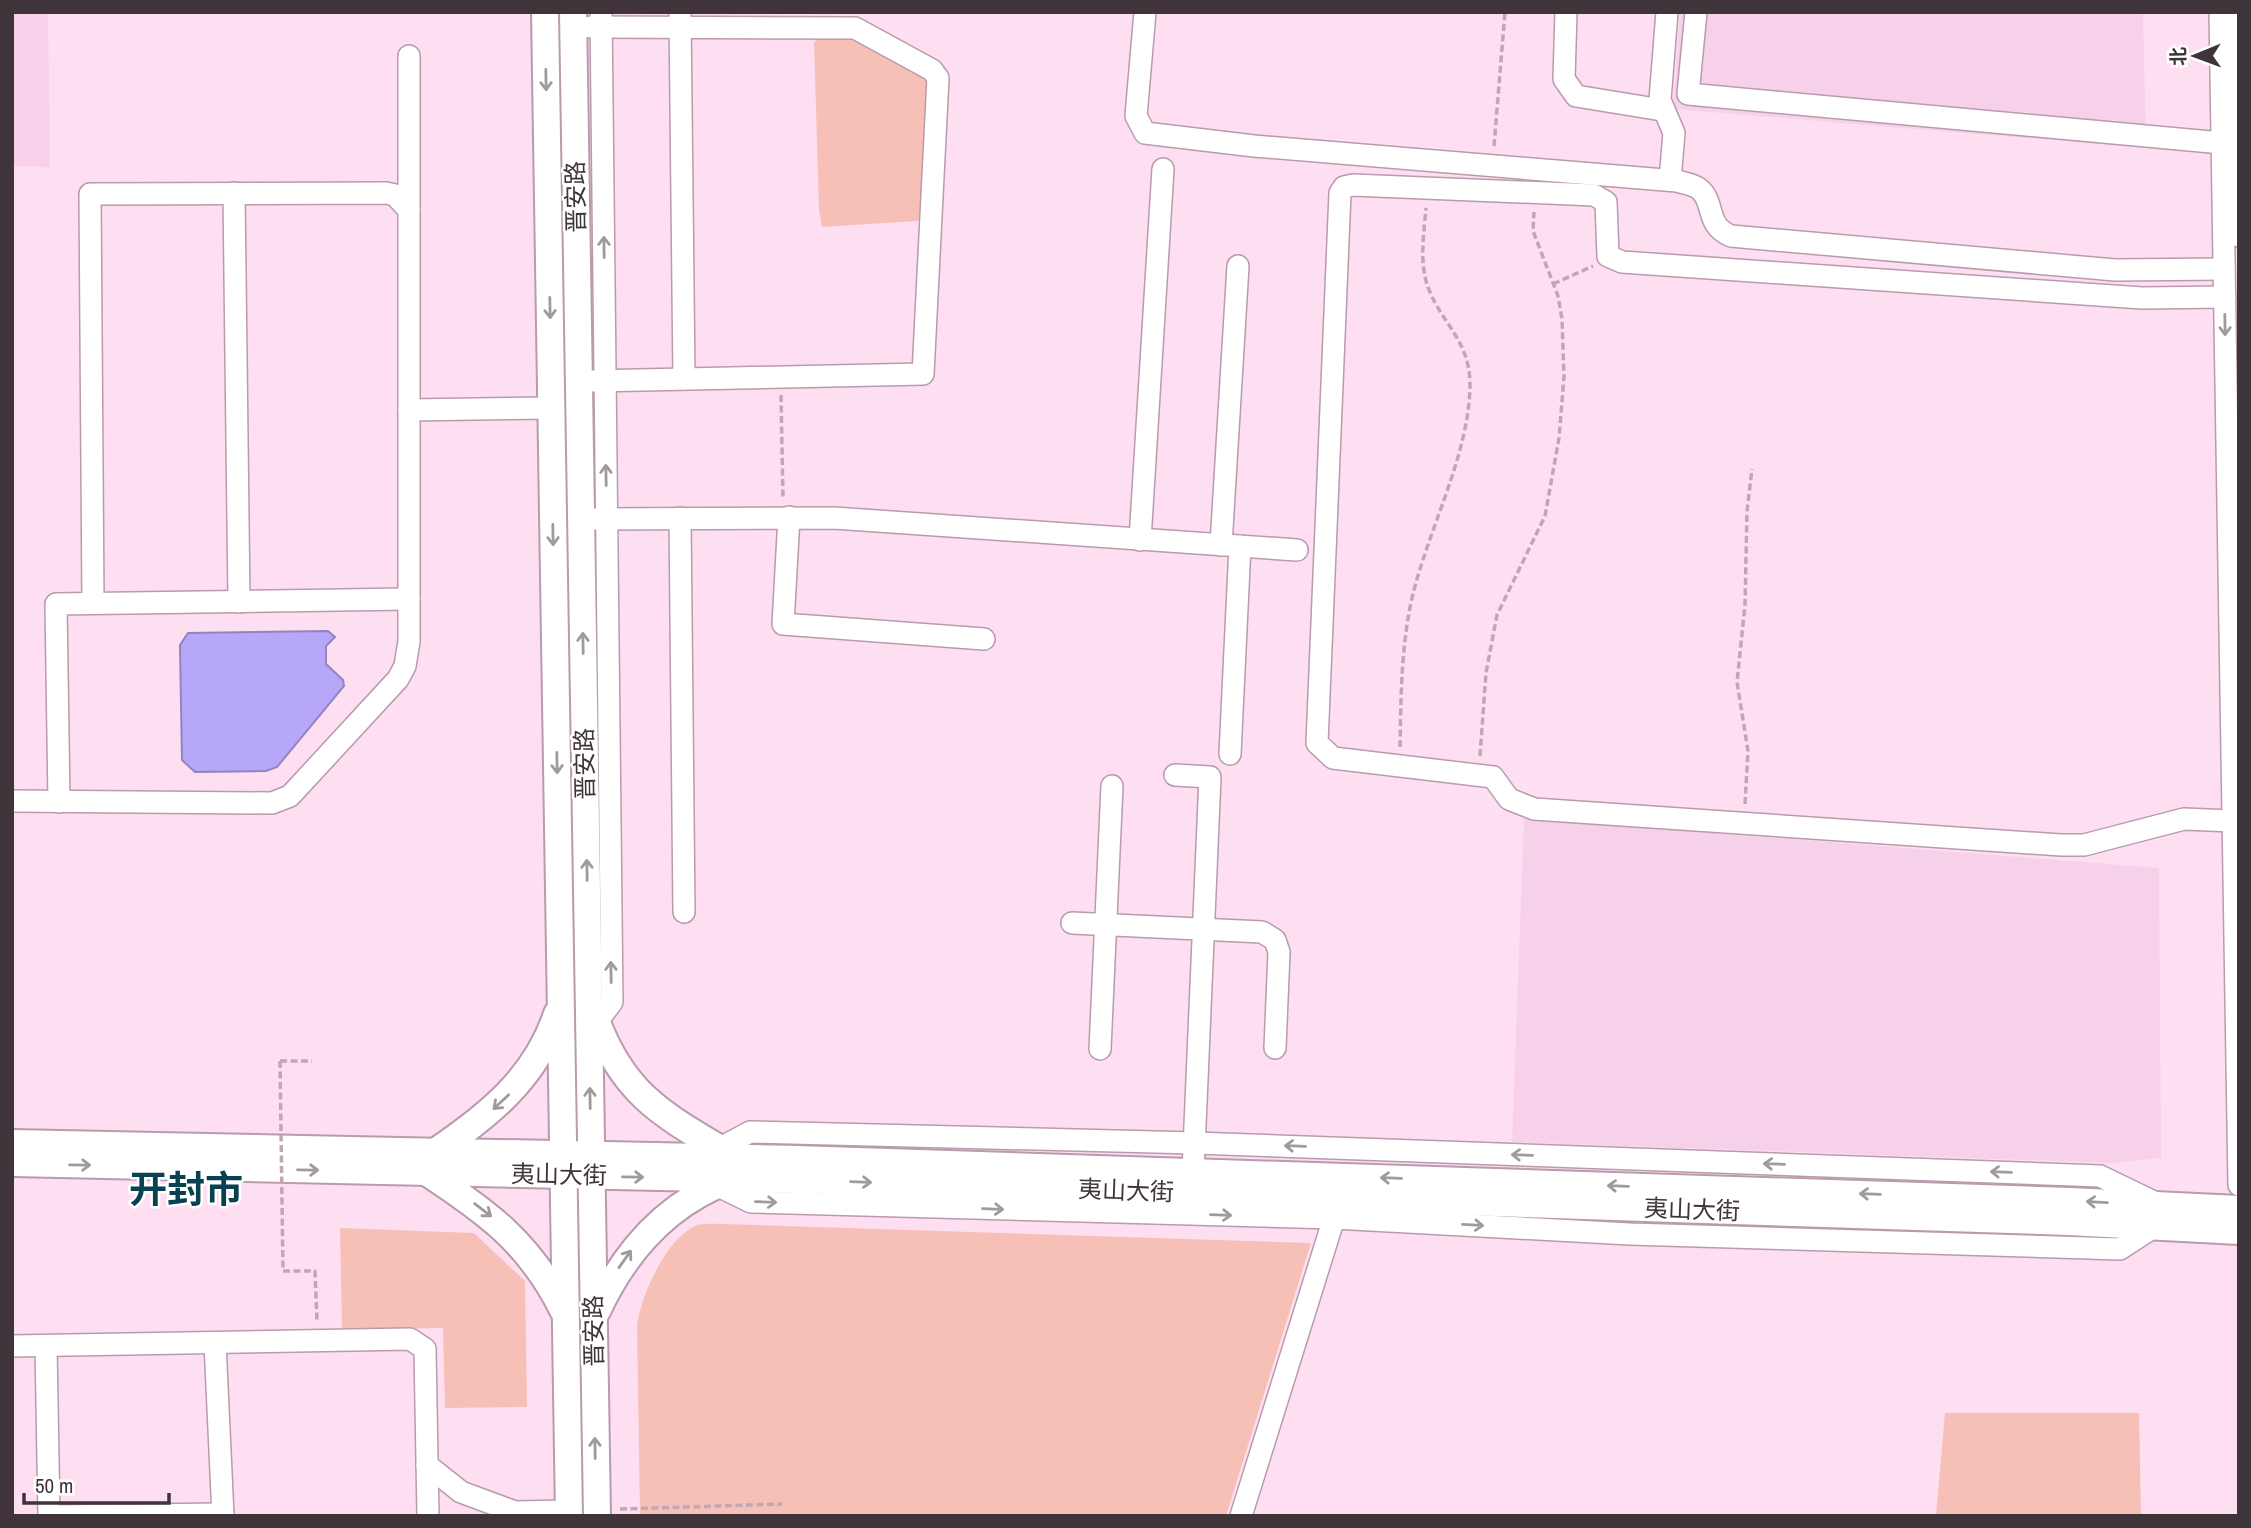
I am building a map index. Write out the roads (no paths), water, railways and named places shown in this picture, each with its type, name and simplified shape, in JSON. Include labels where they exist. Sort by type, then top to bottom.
[{"type":"main road","name":"晋安路","points":[[545,12],[568,1513]]},
{"type":"main road","name":"晋安路","points":[[573,19],[592,381],[594,519],[591,1165],[596,1513]]},
{"type":"main road","points":[[561,1003],[543,1048],[509,1095],[430,1162],[510,1233],[539,1269],[565,1316]]},
{"type":"main road","points":[[591,1018],[614,1061],[634,1090],[718,1167],[682,1205],[632,1248],[614,1275],[593,1319]]},
{"type":"main road","name":"夷山大街","points":[[12,1143],[430,1162],[1193,1172],[2157,1216],[2239,1231]]},
{"type":"main road","name":"夷山大街","points":[[12,1163],[430,1162]]},
{"type":"main road","name":"夷山大街","points":[[718,1167],[2157,1216],[2239,1209]]},
{"type":"street","points":[[1145,12],[1136,116],[1145,133],[1254,146],[1670,180],[1698,188],[1706,198],[1712,220],[1720,232],[1731,236],[2115,270],[2224,269]]},
{"type":"street","points":[[1566,12],[1564,79],[1576,96],[1662,110]]},
{"type":"street","points":[[1667,12],[1660,100],[1674,134],[1670,180]]},
{"type":"street","points":[[1696,12],[1688,94],[2233,140]]},
{"type":"street","points":[[2220,12],[2233,140],[2239,236]]},
{"type":"street","points":[[2235,12],[2233,140],[2224,269],[2239,1185]]},
{"type":"street","points":[[573,19],[601,19],[680,19],[747,19],[811,19],[855,28],[874,36],[932,70],[938,78],[923,374],[592,381],[601,19]]},
{"type":"street","points":[[680,19],[684,379]]},
{"type":"street","points":[[12,801],[272,803],[290,796],[398,679],[405,666],[409,641],[409,56]]},
{"type":"street","points":[[1140,540],[1163,169]]},
{"type":"street","points":[[2225,297],[2142,298],[1612,260],[1608,256],[1606,202],[1594,195],[1353,185],[1344,187],[1340,193],[1317,743],[1334,758],[1493,777],[1508,799],[1534,809],[2061,845],[2084,845],[2184,819],[2233,821]]},
{"type":"street","points":[[234,193],[239,601]]},
{"type":"street","points":[[93,603],[90,194],[386,193],[395,195],[409,210]]},
{"type":"street","points":[[1230,754],[1231,545],[1238,266]]},
{"type":"street","points":[[409,410],[551,408]]},
{"type":"street","points":[[786,507],[783,624],[984,639]]},
{"type":"street","points":[[594,519],[680,518],[786,507],[1033,533],[1297,550]]},
{"type":"street","points":[[680,518],[684,912]]},
{"type":"street","points":[[59,802],[55,604],[409,599]]},
{"type":"street","points":[[1175,775],[1210,777],[1193,1172]]},
{"type":"street","points":[[1100,1049],[1112,786]]},
{"type":"street","points":[[1072,923],[1262,932],[1275,940],[1279,953],[1275,1048]]},
{"type":"street","points":[[750,1132],[1195,1143],[2100,1176],[2157,1216],[2120,1249],[1630,1234],[1334,1218],[751,1202],[718,1167],[750,1132]]},
{"type":"street","points":[[1241,1516],[1334,1218]]},
{"type":"street","points":[[12,1346],[410,1339],[425,1349],[428,1516]]},
{"type":"street","points":[[46,1346],[48,1516],[223,1515],[215,1343]]},
{"type":"street","points":[[427,1465],[461,1492],[509,1514],[568,1513]]},
{"type":"district","name":"开封市","points":[[186,1190]]}]
